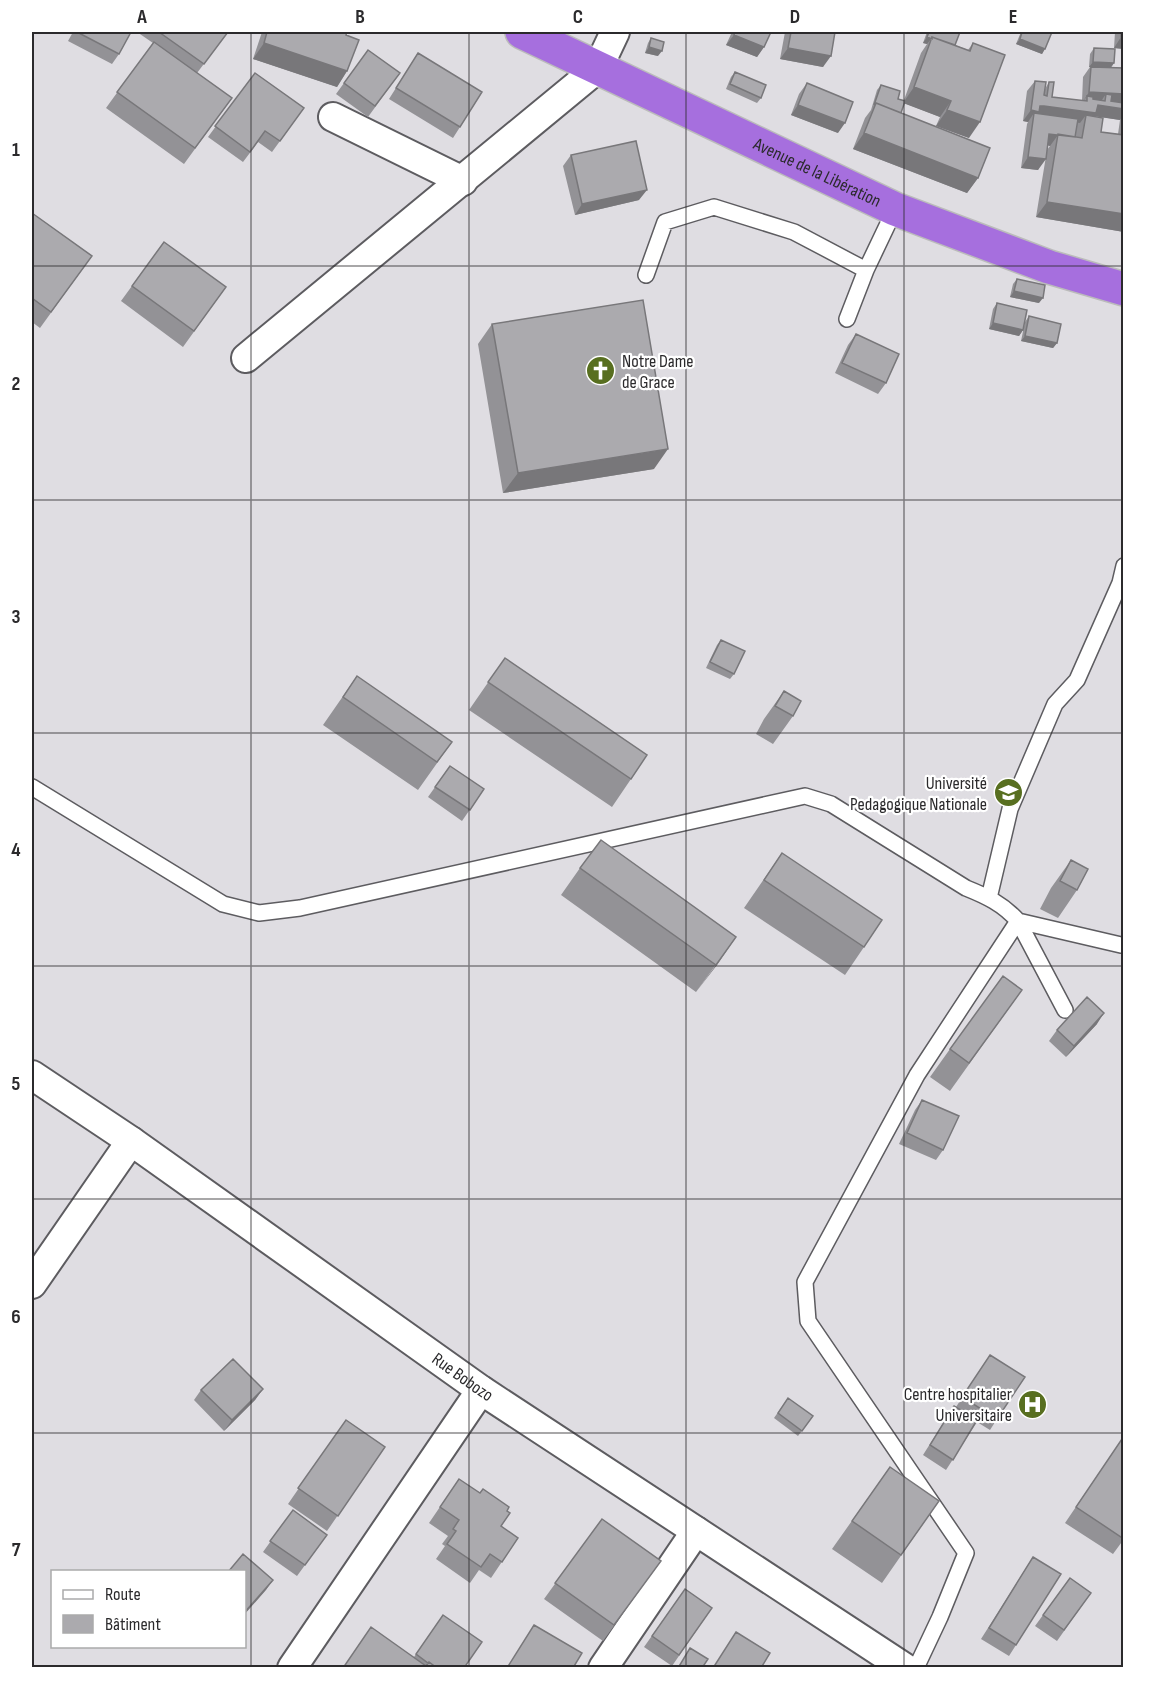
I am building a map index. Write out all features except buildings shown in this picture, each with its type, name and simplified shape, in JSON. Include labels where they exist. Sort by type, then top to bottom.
[{"type":"highway","name":"Avenue de la Libération","points":[[522,32],[895,209],[1049,267],[1124,289]]},
{"type":"street","points":[[246,358],[598,68],[615,32]]},
{"type":"street","points":[[333,117],[463,181]]},
{"type":"street","name":"Rue Bobozo","points":[[32,1075],[131,1141],[481,1390],[901,1666]]},
{"type":"street","points":[[32,1284],[131,1141]]},
{"type":"street","points":[[292,1668],[481,1390]]},
{"type":"street","points":[[603,1668],[696,1530]]},
{"type":"lane","points":[[646,275],[665,222],[714,207],[794,232],[866,270]]},
{"type":"lane","points":[[847,319],[866,270],[895,209]]},
{"type":"lane","points":[[989,898],[1010,809],[1055,704],[1077,680],[1120,583],[1124,566]]},
{"type":"lane","points":[[32,787],[223,904],[259,913],[300,908],[805,796],[831,804],[966,888],[989,898],[1009,911],[1018,921],[1065,1010]]},
{"type":"lane","points":[[1018,921],[1121,945]]},
{"type":"lane","points":[[901,1666],[940,1617],[966,1553],[808,1321],[805,1282],[918,1075],[1018,921]]},
{"type":"place","name":"Notre Dame de Grace","points":[[601,371]]},
{"type":"place","name":"Université Pedagogique Nationale","points":[[1008,793]]},
{"type":"place","name":"Centre hospitalier Universitaire","points":[[1033,1404]]}]
